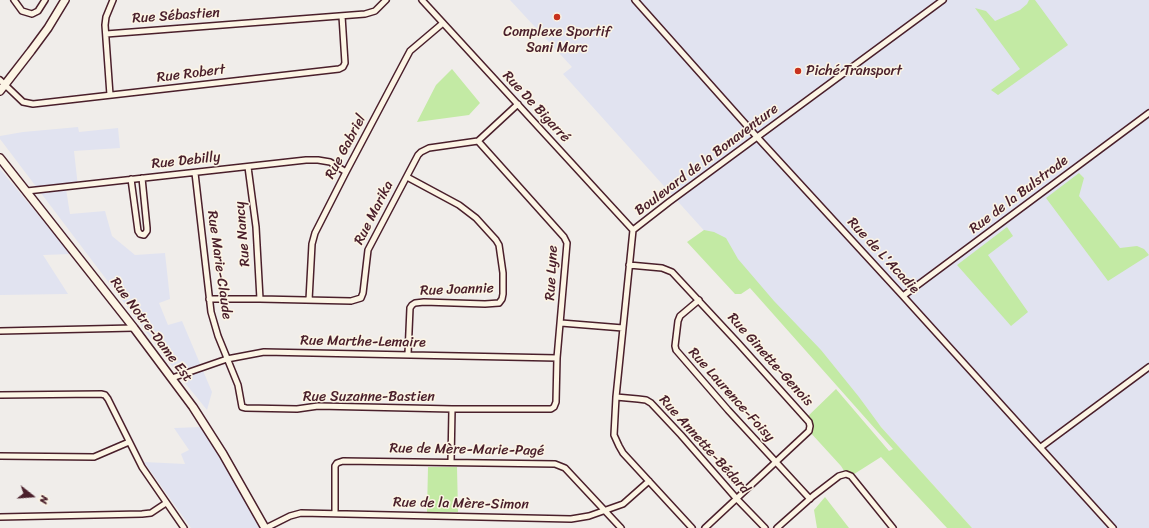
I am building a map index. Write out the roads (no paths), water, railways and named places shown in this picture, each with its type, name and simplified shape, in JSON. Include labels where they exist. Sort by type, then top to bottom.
[{"type":"street","points":[[14,0],[22,11],[32,14],[38,11],[45,0]]},
{"type":"street","points":[[2,85],[40,40],[64,0]]},
{"type":"street","points":[[110,95],[105,25],[106,17],[113,0]]},
{"type":"street","name":"Rue Sébastien","points":[[106,34],[370,13],[386,0]]},
{"type":"street","name":"Rue De Bigarré","points":[[422,0],[633,230]]},
{"type":"street","name":"Rue de L'Acadie","points":[[635,0],[757,137],[904,296],[1113,528]]},
{"type":"street","name":"Boulevard de la Bonaventure","points":[[692,528],[623,453],[617,442],[614,428],[633,230],[943,0]]},
{"type":"street","name":"Rue Robert","points":[[2,85],[23,102],[28,104],[339,69],[343,67],[345,63],[342,16]]},
{"type":"street","name":"Rue Gabriel","points":[[309,300],[313,237],[410,51],[443,23]]},
{"type":"street","points":[[478,141],[518,104]]},
{"type":"street","name":"Rue de la Bulstrode","points":[[904,296],[1149,113]]},
{"type":"street","name":"Rue Marika","points":[[209,300],[260,299],[351,301],[361,298],[363,293],[368,250],[418,155],[425,150],[478,141]]},
{"type":"street","name":"Rue Lyne","points":[[478,141],[567,242],[557,358],[556,402],[554,407],[547,410]]},
{"type":"street","name":"Rue Notre-Dame Est","points":[[0,158],[172,378],[216,442],[265,528]]},
{"type":"street","name":"Rue Debilly","points":[[27,191],[306,160],[330,162],[346,172]]},
{"type":"street","name":"Rue Nancy","points":[[248,167],[256,227],[260,299]]},
{"type":"street","name":"Rue Marie-Claude","points":[[195,173],[209,300],[214,325],[227,359]]},
{"type":"street","name":"Rue Joannie","points":[[407,177],[459,205],[476,218],[499,245],[503,273],[503,294],[499,303],[424,302],[415,303],[412,305],[410,308],[408,354]]},
{"type":"street","points":[[131,179],[138,231],[140,234],[144,235],[147,228],[142,178]]},
{"type":"street","name":"Rue Ginette-Genois","points":[[629,265],[667,269],[672,272],[809,422],[809,431],[705,528]]},
{"type":"street","name":"Rue Laurence-Foisy","points":[[698,300],[680,316],[675,346],[676,350],[775,462],[810,499]]},
{"type":"street","points":[[561,323],[623,328]]},
{"type":"street","points":[[0,331],[134,328]]},
{"type":"street","name":"Rue Marthe-Lemaire","points":[[172,378],[227,359],[264,352],[557,358]]},
{"type":"street","name":"Rue Suzanne-Bastien","points":[[227,359],[238,385],[240,403],[242,407],[246,408],[297,408],[318,406],[547,410]]},
{"type":"street","points":[[1041,447],[1149,367]]},
{"type":"street","points":[[0,395],[105,395],[142,467],[184,528]]},
{"type":"street","name":"Rue Annette-Bédard","points":[[616,397],[646,400],[651,403],[736,498],[765,528]]},
{"type":"street","points":[[451,462],[452,409]]},
{"type":"street","points":[[0,456],[94,458],[129,442]]},
{"type":"street","name":"Rue de Mère-Marie-Pagé","points":[[335,514],[335,466],[343,460],[560,465],[565,468],[620,528]]},
{"type":"street","points":[[777,528],[810,499],[842,474],[849,474],[893,528]]},
{"type":"street","name":"Rue de la Mère-Simon","points":[[265,528],[295,514],[571,519],[589,516],[623,504],[649,481]]},
{"type":"street","points":[[0,517],[142,514],[151,513],[166,503]]},
{"type":"place","name":"Complexe Sportif Sani Marc","points":[[557,17]]},
{"type":"place","name":"Piché Transport","points":[[798,71]]}]
